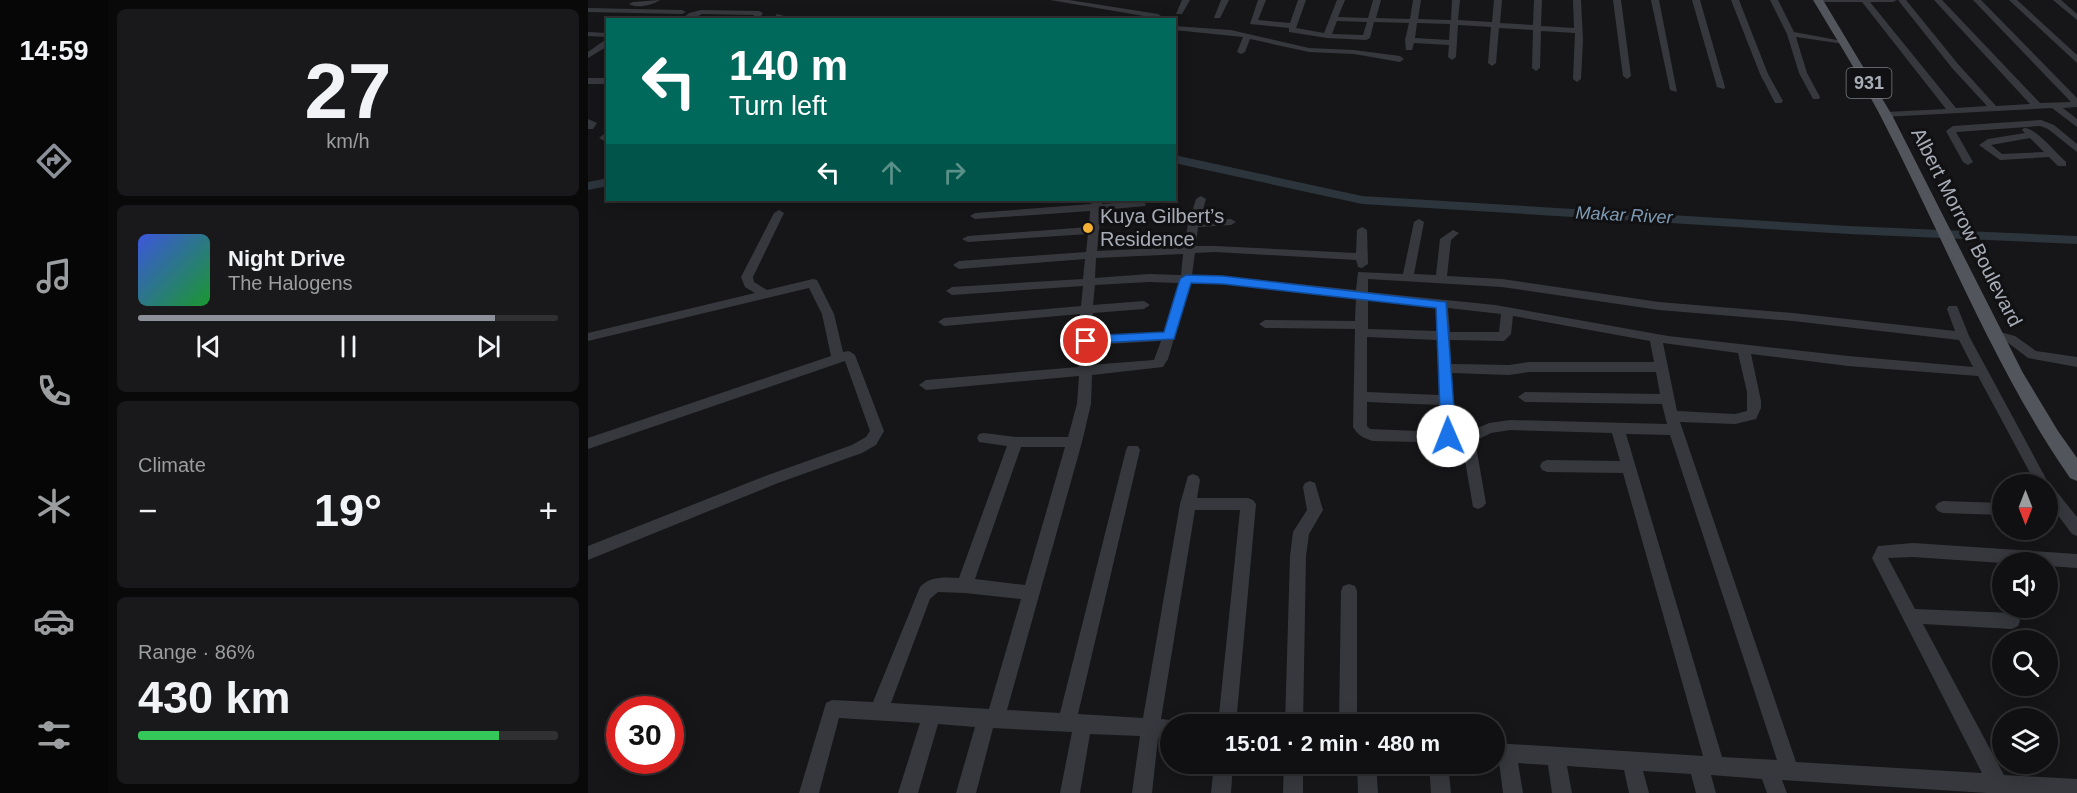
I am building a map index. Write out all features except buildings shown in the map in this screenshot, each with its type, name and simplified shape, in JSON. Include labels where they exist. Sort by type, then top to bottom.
[{"type":"main road","name":"Albert Morrow Boulevard","points":[[1818,0],[1886,115],[2034,409],[2077,473]]},
{"type":"street","points":[[608,10],[619,4],[648,3],[656,0]]},
{"type":"street","points":[[1054,0],[1122,10],[1155,18]]},
{"type":"street","points":[[1179,12],[1186,0]]},
{"type":"street","points":[[1217,16],[1225,0]]},
{"type":"street","points":[[1262,0],[1253,21],[1292,26]]},
{"type":"street","points":[[1302,0],[1292,30],[1327,36],[1366,38],[1377,0]]},
{"type":"street","points":[[1327,36],[1341,0]]},
{"type":"street","points":[[1417,0],[1409,44],[1453,43]]},
{"type":"street","points":[[1452,57],[1456,0]]},
{"type":"street","points":[[1492,63],[1498,0]]},
{"type":"street","points":[[1536,68],[1538,0]]},
{"type":"street","points":[[1577,0],[1577,79]]},
{"type":"street","points":[[1617,0],[1627,76]]},
{"type":"street","points":[[1655,0],[1674,90]]},
{"type":"street","points":[[1696,0],[1721,87]]},
{"type":"street","points":[[1735,0],[1764,74],[1778,101]]},
{"type":"street","points":[[1774,0],[1791,34],[1803,74],[1816,97]]},
{"type":"street","points":[[1818,0],[1893,0]]},
{"type":"street","points":[[1864,0],[1953,111]]},
{"type":"street","points":[[1902,0],[1955,66],[1996,109],[2019,123],[2062,164]]},
{"type":"street","points":[[1938,0],[2037,106]]},
{"type":"street","points":[[1977,0],[2077,104]]},
{"type":"street","points":[[2013,0],[2077,60]]},
{"type":"street","points":[[2057,0],[2077,18]]},
{"type":"street","points":[[588,10],[683,16],[701,12],[759,13],[755,18]]},
{"type":"street","points":[[640,18],[647,12]]},
{"type":"street","points":[[1334,19],[1455,21],[1578,31]]},
{"type":"street","points":[[1176,28],[1231,32],[1309,50],[1354,52],[1400,59]]},
{"type":"street","points":[[588,34],[606,35]]},
{"type":"street","points":[[1791,34],[1844,42]]},
{"type":"street","points":[[1241,52],[1247,36]]},
{"type":"street","points":[[588,56],[606,43]]},
{"type":"street","points":[[588,81],[606,81]]},
{"type":"street","points":[[1886,115],[2077,104]]},
{"type":"street","points":[[2054,105],[2077,124]]},
{"type":"street","points":[[1968,162],[1952,130],[2019,123],[2047,125],[2077,149]]},
{"type":"street","points":[[2033,135],[1991,141],[1984,145],[2000,157],[2052,154]]},
{"type":"street","points":[[926,385],[1158,363],[1169,336],[1186,279],[1193,224],[1201,199]]},
{"type":"street","points":[[975,216],[1097,204],[1140,204]]},
{"type":"street","points":[[966,793],[1031,593],[1075,442],[1085,398],[1083,360],[1086,341],[1086,310],[1097,204]]},
{"type":"street","points":[[765,294],[749,284],[747,277],[779,213]]},
{"type":"street","points":[[1193,224],[1231,222]]},
{"type":"street","points":[[1386,299],[1403,277],[1419,222]]},
{"type":"street","points":[[968,239],[1093,230]]},
{"type":"street","points":[[1362,230],[1360,427],[1365,433],[1373,436],[1468,438],[1489,428],[1500,426],[1618,429],[1745,418],[1755,410],[1743,349]]},
{"type":"street","points":[[1441,279],[1446,239],[1453,233]]},
{"type":"street","points":[[959,265],[1191,249],[1362,257]]},
{"type":"street","points":[[1362,275],[1502,283],[1659,306],[1963,336]]},
{"type":"street","points":[[952,291],[1088,282],[1186,279],[1264,284],[1362,297],[1508,311],[1656,338],[1743,349],[1983,372]]},
{"type":"street","points":[[588,337],[813,283],[828,314],[838,359]]},
{"type":"street","points":[[1548,318],[1549,291]]},
{"type":"street","points":[[1442,304],[1448,436]]},
{"type":"street","points":[[944,322],[1144,305]]},
{"type":"street","points":[[1953,309],[1963,336],[2038,474]]},
{"type":"street","points":[[1265,324],[1500,338],[1505,334],[1508,311]]},
{"type":"street","points":[[1996,335],[2011,339],[2033,355],[2077,362]]},
{"type":"street","points":[[1086,341],[1169,336]]},
{"type":"street","points":[[1656,338],[1666,399],[1673,423],[1790,771]]},
{"type":"street","points":[[588,444],[849,355],[876,423],[877,431],[867,445],[588,553]]},
{"type":"street","points":[[1445,368],[1509,370],[1530,367],[1660,367]]},
{"type":"street","points":[[1360,397],[1448,400]]},
{"type":"street","points":[[1525,397],[1666,399]]},
{"type":"street","points":[[1618,429],[1707,766],[1706,793]]},
{"type":"street","points":[[984,438],[1016,442],[1075,442]]},
{"type":"street","points":[[1468,438],[1478,503]]},
{"type":"street","points":[[964,586],[1016,442]]},
{"type":"street","points":[[1070,793],[1075,722],[1133,450]]},
{"type":"street","points":[[1547,466],[1629,467]]},
{"type":"street","points":[[1142,793],[1150,728],[1193,480]]},
{"type":"street","points":[[1294,714],[1298,556],[1301,532],[1311,519],[1314,510],[1310,487]]},
{"type":"street","points":[[1188,504],[1248,504],[1228,714]]},
{"type":"street","points":[[2058,504],[2077,529]]},
{"type":"street","points":[[1943,507],[1992,509]]},
{"type":"street","points":[[2058,511],[2064,511]]},
{"type":"street","points":[[2001,789],[1927,653],[1880,558],[1881,553],[1889,549],[2077,561]]},
{"type":"street","points":[[879,711],[927,589],[932,586],[964,586],[1031,593]]},
{"type":"street","points":[[1348,714],[1349,591]]},
{"type":"street","points":[[1910,616],[2012,621]]},
{"type":"street","points":[[809,793],[832,709],[1160,728]]},
{"type":"street","points":[[908,793],[932,714]]},
{"type":"street","points":[[1505,752],[1790,771],[1924,786],[2074,791]]},
{"type":"street","points":[[1556,756],[1562,793]]},
{"type":"street","points":[[1631,761],[1639,793]]},
{"type":"street","points":[[1505,768],[1513,793]]},
{"type":"street","points":[[1769,770],[1778,793]]},
{"type":"street","points":[[1221,793],[1223,774]]},
{"type":"street","points":[[1293,793],[1294,774]]},
{"type":"street","points":[[1367,774],[1368,793]]},
{"type":"street","points":[[1439,774],[1441,793]]},
{"type":"waterway","name":"Makar River","points":[[1176,159],[1362,200],[1849,230],[2077,240]]},
{"type":"waterway","name":"Makar River","points":[[588,186],[606,182]]},
{"type":"place","name":"Kuya Gilbert’s Residence","points":[[1088,228]]},
{"type":"route","points":[[1086,341],[1169,336],[1186,279],[1264,284],[1362,297],[1442,304],[1448,436]]}]
